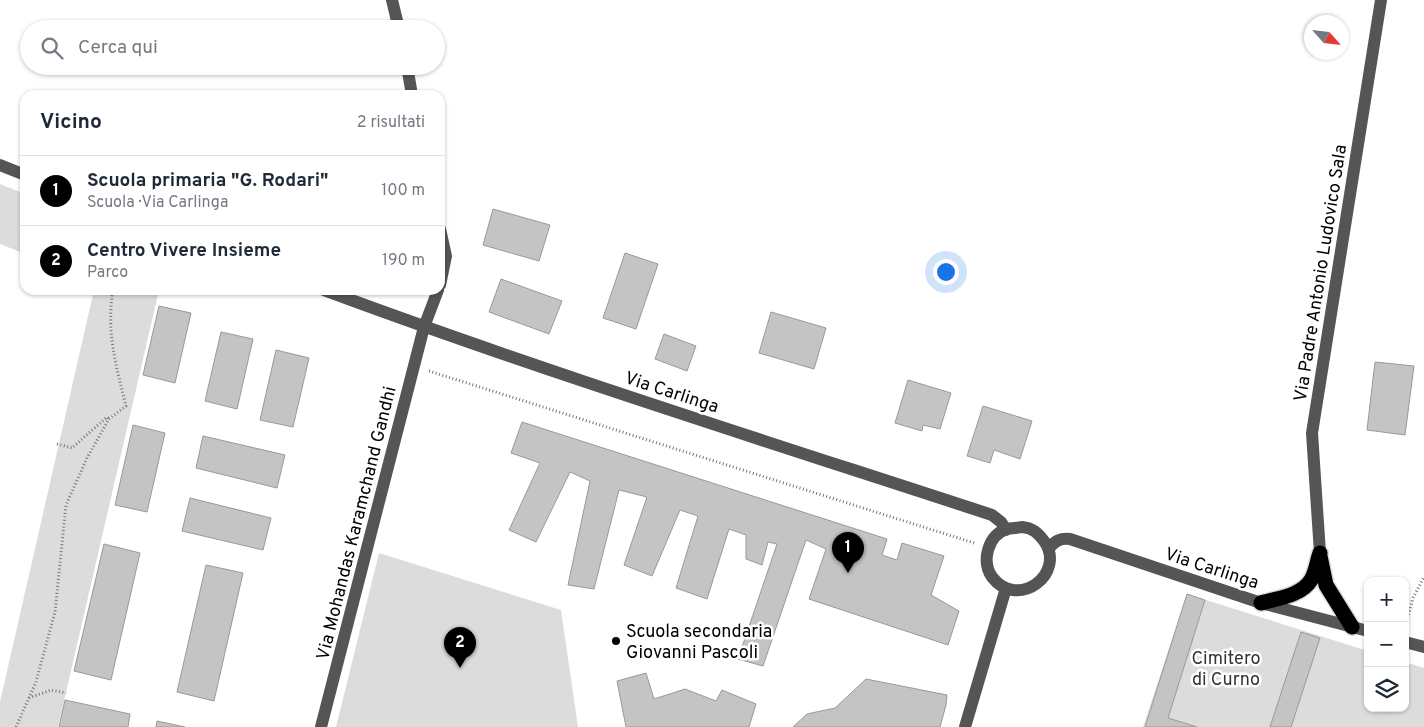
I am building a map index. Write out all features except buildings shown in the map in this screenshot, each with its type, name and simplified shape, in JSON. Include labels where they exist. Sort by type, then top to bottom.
[{"type":"highway","points":[[1261,603],[1296,593],[1307,586],[1314,574],[1320,552]]},
{"type":"highway","points":[[1320,552],[1326,585],[1352,627]]},
{"type":"street","points":[[392,0],[397,20]]},
{"type":"street","name":"Via Padre Antonio Ludovico Sala","points":[[1320,552],[1312,432],[1381,0]]},
{"type":"street","points":[[409,75],[411,90]]},
{"type":"street","points":[[0,165],[20,173]]},
{"type":"street","name":"Via Carlinga","points":[[338,295],[526,362],[992,515],[1001,522],[1006,530]]},
{"type":"street","name":"Via Mohandas Karamchand Gandhi","points":[[321,727],[424,327],[436,295]]},
{"type":"street","points":[[1022,527],[1030,528],[1039,534],[1049,548],[1050,562],[1045,576],[1028,589],[1017,592],[1006,588],[990,573],[986,557],[989,548],[995,538],[1006,530],[1022,527]]},
{"type":"street","name":"Via Carlinga","points":[[1049,548],[1055,541],[1070,539],[1261,603],[1364,631]]},
{"type":"street","points":[[965,727],[1006,588]]},
{"type":"street","points":[[1409,643],[1424,647]]},
{"type":"path","points":[[57,444],[72,448],[107,417],[126,406],[111,344],[109,309],[112,295]]},
{"type":"path","points":[[414,366],[989,548]]},
{"type":"path","points":[[16,727],[36,682],[55,612],[66,505],[107,417]]},
{"type":"path","points":[[1407,622],[1413,598],[1424,577]]},
{"type":"path","points":[[28,698],[51,690],[66,693]]},
{"type":"green space","points":[[0,184],[20,192],[20,252],[0,244]]},
{"type":"green space","points":[[93,295],[158,295],[58,727],[0,727],[0,702]]},
{"type":"green space","points":[[379,553],[561,610],[578,727],[336,727]]},
{"type":"green space","name":"Cimitero di Curno","points":[[1187,594],[1364,650],[1364,712],[1409,712],[1409,663],[1424,668],[1424,727],[1143,727]]},
{"type":"place","name":"Scuola primaria \"G. Rodari\"","points":[[848,573]]},
{"type":"place","name":"Scuola secondaria Giovanni Pascoli","points":[[616,641]]},
{"type":"place","name":"Centro Vivere Insieme","points":[[460,668]]}]
